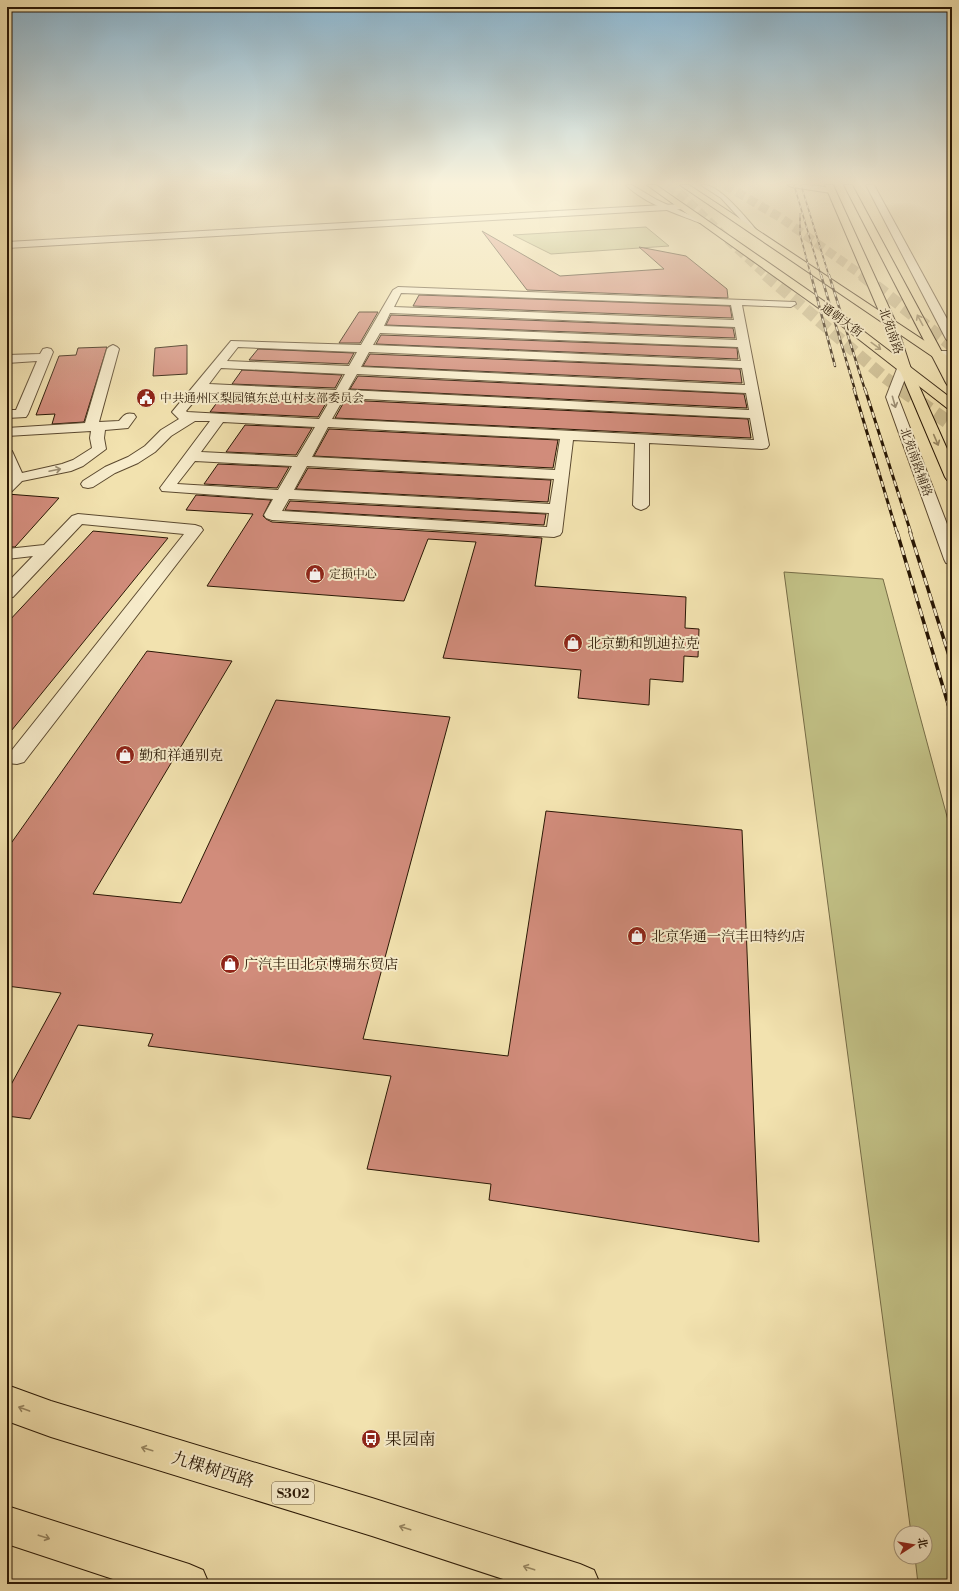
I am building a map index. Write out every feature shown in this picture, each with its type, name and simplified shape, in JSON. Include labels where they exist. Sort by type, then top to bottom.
[{"type":"main road","name":"通朝大街","points":[[758,259],[904,366],[952,404]]},
{"type":"main road","name":"通朝大街","points":[[794,259],[952,364]]},
{"type":"main road","name":"北苑南路","points":[[862,259],[890,323],[904,366],[952,477]]},
{"type":"main road","name":"北苑南路","points":[[887,259],[952,383]]},
{"type":"main road","name":"九棵树西路","points":[[7,1403],[51,1420],[372,1517],[580,1584]]},
{"type":"main road","points":[[7,1525],[189,1584]]},
{"type":"street","points":[[910,259],[952,339]]},
{"type":"street","points":[[568,435],[554,532],[272,516],[398,290],[413,289],[791,304]]},
{"type":"street","points":[[736,302],[748,365],[752,389],[757,414],[762,445],[219,418],[184,416],[178,412],[235,343],[748,365]]},
{"type":"street","points":[[387,310],[740,324]]},
{"type":"street","points":[[377,328],[744,344]]},
{"type":"street","points":[[7,454],[12,483],[66,468],[78,463],[99,449],[95,426],[114,349]]},
{"type":"street","points":[[7,414],[21,414],[46,354],[8,357]]},
{"type":"street","points":[[938,355],[952,355]]},
{"type":"street","points":[[218,364],[752,389]]},
{"type":"street","name":"北苑南路辅路","points":[[904,366],[892,397],[952,559]]},
{"type":"street","points":[[199,387],[757,414]]},
{"type":"street","points":[[88,484],[110,470],[133,460],[150,449],[166,433],[193,416]]},
{"type":"street","points":[[7,432],[123,425],[129,417]]},
{"type":"street","points":[[219,418],[167,488],[557,509]]},
{"type":"street","points":[[641,505],[642,439]]},
{"type":"street","points":[[190,456],[562,475]]},
{"type":"street","points":[[7,593],[78,519],[195,530],[17,757],[7,756]]},
{"type":"street","points":[[7,554],[49,549]]},
{"type":"shaded area","points":[[784,572],[883,579],[952,835],[952,1584],[918,1584],[916,1565],[933,1565],[933,1525],[910,1525]]},
{"type":"building","points":[[504,259],[531,259],[560,276],[664,269],[653,259],[690,259],[727,289],[728,298],[527,290]]},
{"type":"building","points":[[419,295],[730,306],[732,318],[413,306]]},
{"type":"building","points":[[359,312],[378,312],[360,343],[339,343]]},
{"type":"building","points":[[391,315],[733,328],[735,338],[386,325]]},
{"type":"building","points":[[381,335],[737,348],[738,359],[376,344]]},
{"type":"building","points":[[187,345],[187,374],[153,376],[155,348]]},
{"type":"building","points":[[107,347],[84,422],[52,424],[55,414],[36,415],[59,356],[76,355],[78,348]]},
{"type":"building","points":[[258,349],[354,353],[348,364],[249,360]]},
{"type":"building","points":[[370,354],[740,369],[742,383],[363,366]]},
{"type":"building","points":[[242,370],[342,375],[335,388],[232,384]]},
{"type":"building","points":[[358,376],[744,394],[747,408],[350,389]]},
{"type":"building","points":[[224,393],[329,398],[318,417],[210,412]]},
{"type":"building","points":[[345,400],[748,419],[751,438],[335,418]]},
{"type":"building","points":[[245,425],[312,428],[296,455],[226,452]]},
{"type":"building","points":[[329,429],[558,440],[553,468],[314,456]]},
{"type":"building","points":[[218,464],[289,467],[277,488],[204,484]]},
{"type":"building","points":[[308,468],[551,480],[548,502],[296,489]]},
{"type":"building","points":[[7,494],[59,498],[15,547],[7,547]]},
{"type":"building","points":[[196,495],[271,500],[263,516],[272,522],[542,538],[535,586],[686,597],[685,628],[699,629],[698,657],[684,656],[683,682],[650,679],[649,705],[578,698],[581,670],[443,658],[476,542],[428,539],[404,601],[207,586],[253,514],[186,510]]},
{"type":"building","points":[[290,501],[546,514],[544,525],[285,510]]},
{"type":"building","points":[[93,531],[168,538],[7,736],[7,623]]},
{"type":"building","points":[[147,651],[232,661],[93,894],[181,903],[276,700],[450,717],[363,1039],[508,1056],[546,811],[742,830],[759,1242],[489,1200],[491,1184],[367,1169],[391,1076],[148,1046],[153,1034],[78,1025],[30,1119],[7,1116],[7,1092],[61,993],[7,986],[7,849]]},
{"type":"tunnel","points":[[749,259],[767,276]]},
{"type":"tunnel","points":[[839,259],[863,276]]},
{"type":"tunnel","points":[[766,275],[883,376],[902,390]]},
{"type":"tunnel","points":[[862,275],[952,346]]},
{"type":"tunnel","points":[[901,389],[952,425]]},
{"type":"railway","points":[[807,259],[811,276]]},
{"type":"railway","points":[[816,259],[821,276]]},
{"type":"railway","points":[[824,259],[829,276]]},
{"type":"railway","points":[[811,275],[835,366]]},
{"type":"railway","points":[[821,275],[855,390]]},
{"type":"railway","points":[[829,275],[865,390]]},
{"type":"railway","points":[[854,389],[897,533]]},
{"type":"railway","points":[[865,389],[911,533]]},
{"type":"railway","points":[[897,532],[951,714]]},
{"type":"railway","points":[[910,532],[952,665]]},
{"type":"railway","points":[[951,713],[952,717]]},
{"type":"place","name":"中共通州区梨园镇东总屯村支部委员会","points":[[146,398]]},
{"type":"place","name":"定损中心","points":[[315,574]]},
{"type":"place","name":"北京勤和凯迪拉克","points":[[573,643]]},
{"type":"place","name":"勤和祥通别克","points":[[125,755]]},
{"type":"place","name":"北京华通一汽丰田特约店","points":[[637,936]]},
{"type":"place","name":"广汽丰田北京博瑞东贸店","points":[[230,964]]},
{"type":"place","name":"果园南","points":[[371,1439]]}]
